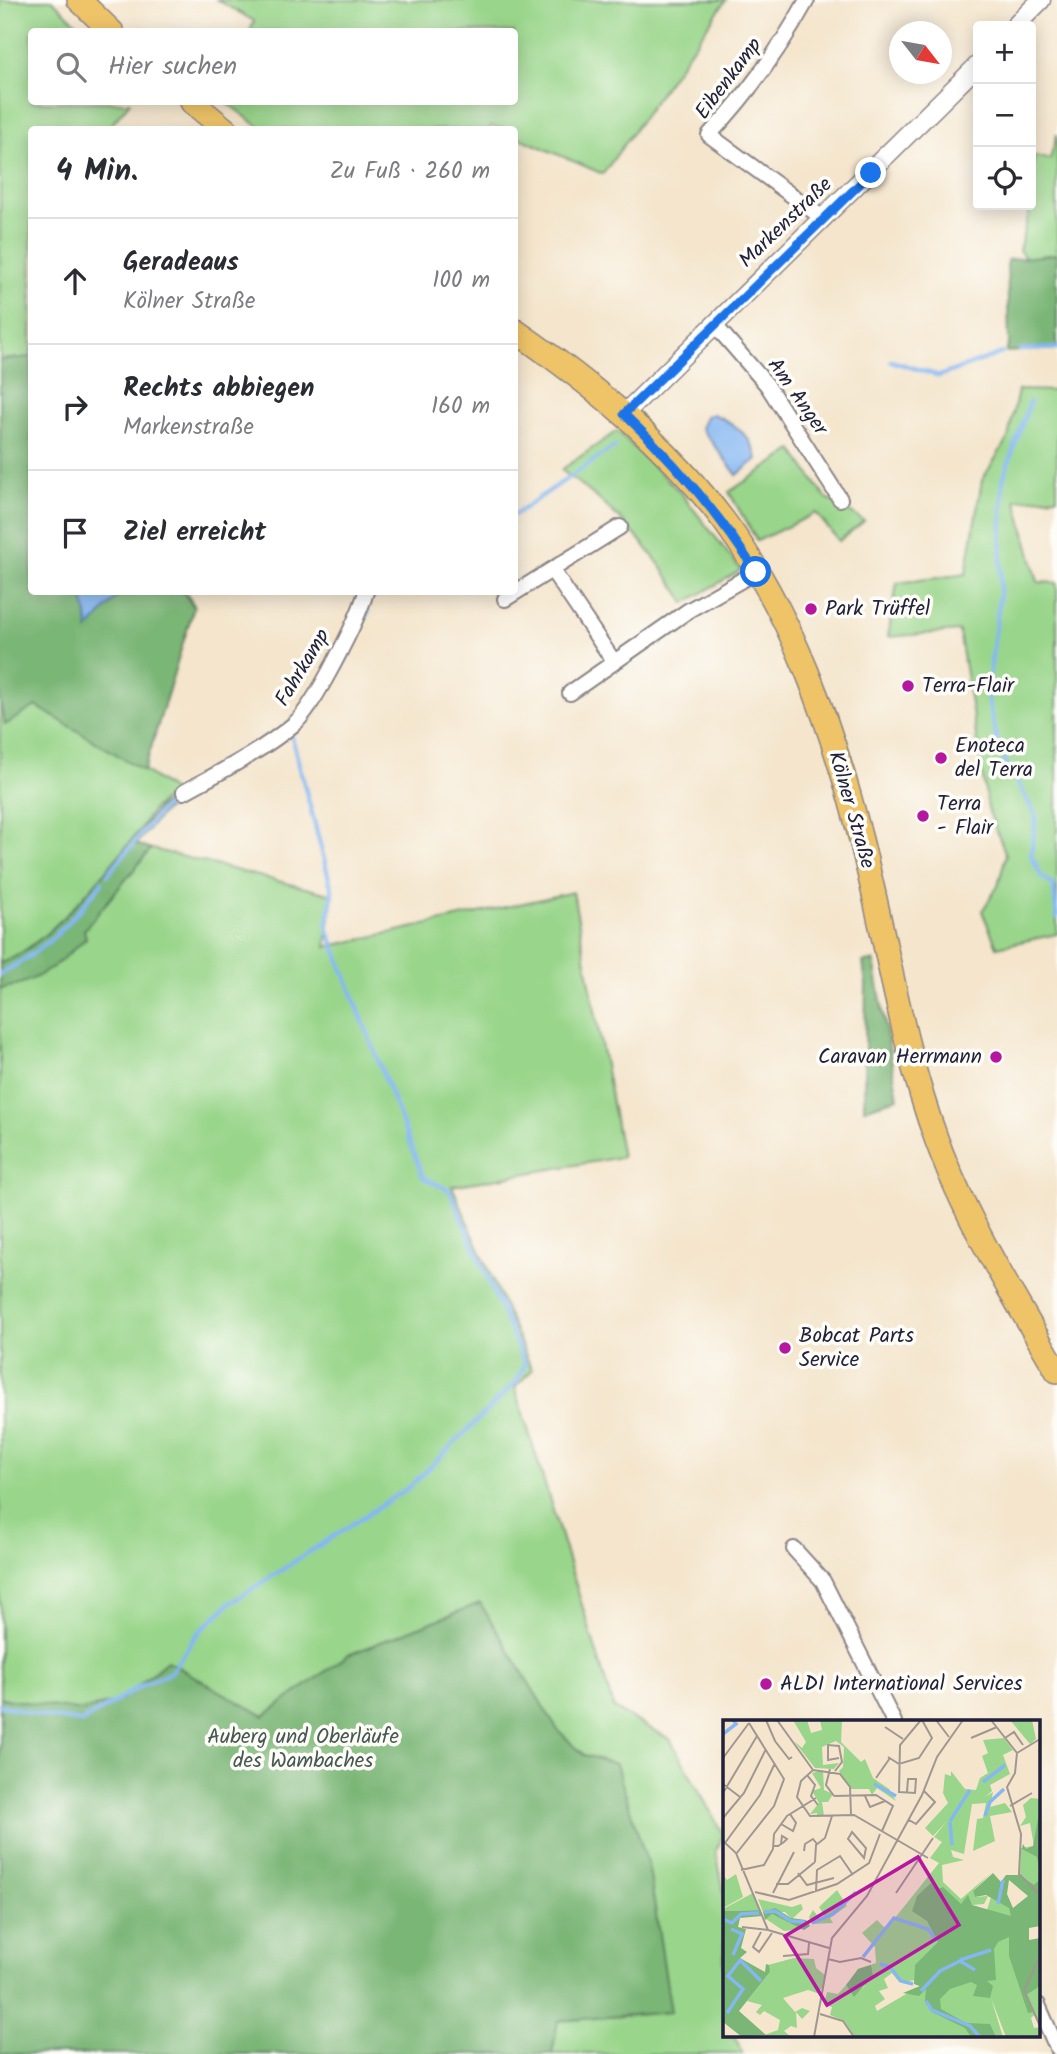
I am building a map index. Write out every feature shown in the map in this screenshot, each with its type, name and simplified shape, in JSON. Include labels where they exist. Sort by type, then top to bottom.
[{"type":"main road","points":[[79,0],[108,28]]},
{"type":"main road","points":[[196,105],[221,126]]},
{"type":"main road","name":"Kölner Straße","points":[[518,333],[624,414],[693,483],[726,523],[756,572],[806,669],[832,743],[860,834],[936,1139],[963,1205],[1057,1371]]},
{"type":"street","name":"Eibenkamp","points":[[807,0],[778,50],[738,104],[709,135],[824,219]]},
{"type":"street","points":[[1020,21],[1041,0]]},
{"type":"street","name":"Markenstraße","points":[[624,414],[973,70]]},
{"type":"street","name":"Am Anger","points":[[713,324],[767,384],[840,499]]},
{"type":"street","points":[[518,591],[620,527]]},
{"type":"street","points":[[552,570],[614,662]]},
{"type":"street","points":[[570,693],[689,610],[756,572]]},
{"type":"street","name":"Fahrkamp","points":[[184,792],[295,723],[333,664],[362,607],[365,595]]},
{"type":"street","points":[[505,599],[511,595]]},
{"type":"street","points":[[794,1549],[823,1581],[893,1720]]},
{"type":"street","points":[[1040,2010],[1057,2048]]},
{"type":"green space","points":[[0,0],[52,0],[82,28],[28,28],[28,105],[128,105],[110,126],[28,126],[28,357],[0,360]]},
{"type":"green space","points":[[217,0],[726,0],[603,174],[518,137],[518,126],[258,126],[230,105],[518,105],[518,28],[251,28],[254,21]]},
{"type":"green space","points":[[1057,134],[1057,254],[1026,259],[1019,250],[1030,210],[1036,210],[1036,156],[1050,159]]},
{"type":"green space","points":[[1057,254],[1057,349],[1006,352],[1009,343],[1007,260]]},
{"type":"green space","points":[[28,357],[28,595],[185,595],[194,607],[144,771],[36,706],[5,725],[0,702],[0,360]]},
{"type":"green space","points":[[1018,390],[1057,391],[1057,497],[1016,500],[1038,582],[1057,583],[1057,934],[997,947],[982,911],[998,886],[1006,855],[988,809],[959,631],[888,637],[897,583],[966,574],[982,480],[1008,438]]},
{"type":"green space","points":[[617,431],[680,492],[741,570],[685,603],[645,546],[615,514],[561,470]]},
{"type":"green space","points":[[793,450],[825,497],[864,521],[839,541],[816,513],[757,541],[729,492]]},
{"type":"green space","name":"Auberg und Oberläufe des Wambaches","points":[[0,548],[28,586],[28,595],[187,595],[194,605],[144,770],[176,793],[161,802],[150,814],[141,828],[137,845],[333,895],[326,947],[573,892],[622,1157],[452,1186],[532,1370],[515,1387],[614,1709],[670,1739],[723,1834],[716,1851],[723,1887],[723,2036],[734,2036],[743,2054],[0,2054]]},
{"type":"green space","points":[[178,797],[180,801],[163,812],[136,844],[151,849],[84,930],[86,938],[66,957],[37,977],[0,989],[0,963],[21,953],[64,917],[160,806]]},
{"type":"green space","points":[[874,961],[898,1098],[864,1109],[866,985],[863,962]]},
{"type":"green space","points":[[480,1603],[557,1729],[584,1755],[616,1764],[649,1869],[671,2012],[558,2021],[552,2054],[0,2054],[0,1698],[82,1711],[121,1700],[167,1661],[264,1716],[348,1655]]},
{"type":"water","points":[[713,414],[747,437],[755,451],[757,459],[737,475],[701,428],[706,416]]},
{"type":"water","points":[[83,595],[118,595],[88,630]]},
{"type":"waterway","points":[[1020,350],[1057,348]]},
{"type":"waterway","points":[[891,361],[939,376],[1002,353]]},
{"type":"waterway","points":[[1030,402],[1003,479],[1000,593],[987,695],[999,750],[1036,816],[1031,855],[1041,876],[1053,885],[1057,917]]},
{"type":"waterway","points":[[518,512],[615,446]]},
{"type":"waterway","points":[[361,626],[368,612]]},
{"type":"waterway","points":[[333,679],[347,657]]},
{"type":"waterway","points":[[309,720],[315,709]]},
{"type":"waterway","points":[[0,1705],[82,1722],[140,1686],[171,1672],[197,1634],[229,1604],[411,1486],[517,1381],[525,1364],[450,1191],[423,1177],[327,928],[332,890],[291,734]]},
{"type":"waterway","points":[[107,875],[162,809],[172,802]]},
{"type":"waterway","points":[[0,974],[57,934],[102,882]]},
{"type":"place","name":"Park Trüffel","points":[[811,609]]},
{"type":"place","name":"Terra-Flair","points":[[908,686]]},
{"type":"place","name":"Enoteca del Terra","points":[[941,758]]},
{"type":"place","name":"Terra - Flair","points":[[923,816]]},
{"type":"place","name":"Caravan Herrmann","points":[[996,1057]]},
{"type":"place","name":"Bobcat Parts Service","points":[[785,1348]]},
{"type":"place","name":"ALDI International Services","points":[[766,1684]]},
{"type":"route","points":[[756,572],[726,523],[693,483],[624,414],[713,324],[871,173]]}]
